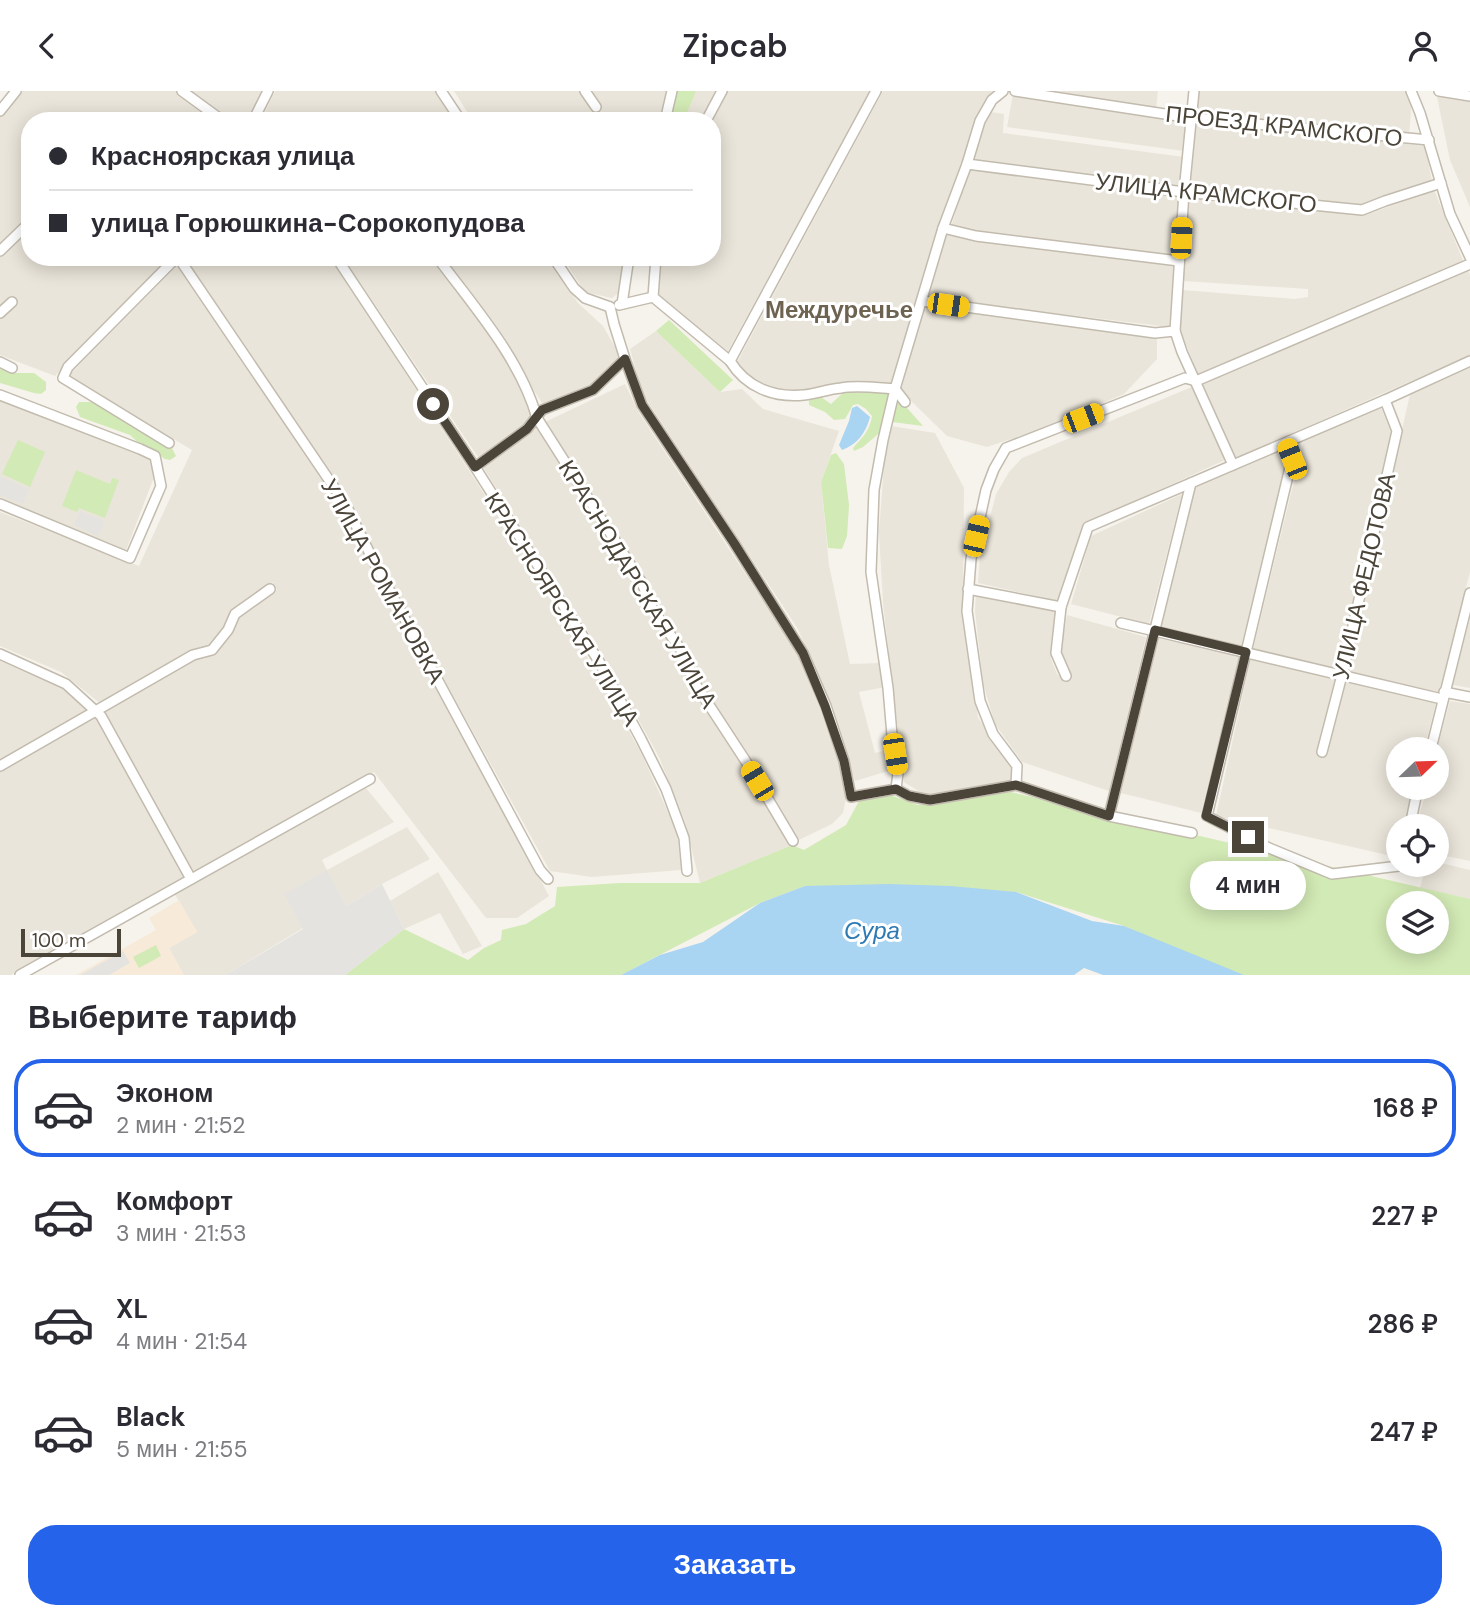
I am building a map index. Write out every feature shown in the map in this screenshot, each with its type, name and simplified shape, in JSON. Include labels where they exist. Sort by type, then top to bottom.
[{"type":"street","points":[[0,111],[16,91]]},
{"type":"street","points":[[182,91],[211,112]]},
{"type":"street","points":[[258,112],[268,91]]},
{"type":"street","points":[[441,91],[455,112]]},
{"type":"street","points":[[585,91],[596,107]]},
{"type":"street","points":[[667,112],[672,91]]},
{"type":"street","points":[[711,112],[722,91]]},
{"type":"street","points":[[730,361],[876,91]]},
{"type":"street","points":[[896,789],[898,773],[871,572],[874,490],[895,389],[943,229],[980,121],[992,100],[1003,91]]},
{"type":"street","name":"ПРОЕЗД КРАМСКОГО","points":[[1015,91],[1191,118],[1429,141]]},
{"type":"street","points":[[1194,91],[1175,331],[1233,465]]},
{"type":"street","points":[[1411,91],[1450,214],[1470,257]]},
{"type":"street","points":[[1439,91],[1470,96]]},
{"type":"street","name":"УЛИЦА КРАМСКОГО","points":[[967,164],[1184,192],[1362,210],[1441,183]]},
{"type":"street","points":[[943,229],[976,236],[1180,261]]},
{"type":"street","points":[[0,251],[21,231]]},
{"type":"street","points":[[1016,785],[1017,766],[993,734],[980,701],[967,611],[971,559],[986,489],[1006,448],[1185,378],[1196,381],[1470,264]]},
{"type":"street","points":[[169,266],[68,367],[63,378],[169,443]]},
{"type":"street","name":"УЛИЦА РОМАНОВКА","points":[[184,266],[346,505],[540,870],[548,879]]},
{"type":"street","name":"КРАСНОЯРСКАЯ УЛИЦА","points":[[341,266],[475,467],[600,663],[666,789],[684,838],[687,871]]},
{"type":"street","name":"КРАСНОДАРСКАЯ УЛИЦА","points":[[444,266],[514,365],[531,397],[537,418],[642,583],[653,610],[681,650],[696,685],[793,841]]},
{"type":"street","points":[[559,266],[574,288],[585,298],[610,307],[653,297]]},
{"type":"street","points":[[622,304],[628,266]]},
{"type":"street","points":[[653,297],[655,266]]},
{"type":"street","points":[[653,297],[730,361],[738,374],[764,391],[783,396],[805,395],[843,387],[895,389]]},
{"type":"street","points":[[922,301],[1155,333],[1175,331]]},
{"type":"street","points":[[0,313],[12,302]]},
{"type":"street","points":[[610,307],[642,405],[803,653],[844,761],[851,797],[896,789],[909,796],[930,800],[1016,785],[1109,816],[1192,833]]},
{"type":"street","points":[[475,467],[527,429],[542,410],[593,390],[625,359]]},
{"type":"street","points":[[0,362],[12,368]]},
{"type":"street","points":[[1066,676],[1056,653],[1062,607],[1088,527],[1470,362]]},
{"type":"street","points":[[895,389],[905,402]]},
{"type":"street","points":[[0,395],[155,456],[161,486],[130,558],[0,504]]},
{"type":"street","name":"УЛИЦА ФЕДОТОВА","points":[[1321,752],[1342,675],[1396,431],[1385,400]]},
{"type":"street","points":[[1286,443],[1292,459],[1206,816],[1269,848],[1332,874],[1386,867]]},
{"type":"street","points":[[1109,816],[1191,483]]},
{"type":"street","points":[[0,766],[193,655],[212,650],[228,630],[235,614],[270,589]]},
{"type":"street","points":[[968,589],[1062,607]]},
{"type":"street","points":[[1435,737],[1470,593]]},
{"type":"street","points":[[1121,622],[1342,675],[1443,696],[1470,697]]},
{"type":"street","points":[[0,654],[66,684],[96,710],[191,879]]},
{"type":"street","points":[[20,975],[369,779]]},
{"type":"shaded area","points":[[22,91],[176,91],[204,112],[21,112],[21,228],[0,248],[0,117]]},
{"type":"shaded area","points":[[190,91],[263,91],[251,112],[219,112]]},
{"type":"shaded area","points":[[275,91],[437,91],[450,112],[265,112]]},
{"type":"shaded area","points":[[454,91],[581,91],[595,111],[600,108],[589,91],[669,91],[664,112],[467,112]]},
{"type":"shaded area","points":[[676,91],[718,91],[708,112],[671,112]]},
{"type":"shaded area","points":[[727,91],[870,91],[728,351],[658,296],[660,266],[721,266],[721,112],[717,112]]},
{"type":"shaded area","points":[[883,91],[995,91],[976,121],[893,384],[774,390],[735,366]]},
{"type":"shaded area","points":[[1036,91],[1158,91],[1156,109]]},
{"type":"shaded area","points":[[1199,91],[1408,91],[1412,98],[1409,136],[1196,115]]},
{"type":"shaded area","points":[[1013,94],[1187,121],[1184,151],[1007,127]]},
{"type":"shaded area","points":[[1437,97],[1470,102],[1470,207],[1450,160]]},
{"type":"shaded area","points":[[990,112],[1004,114],[1003,133],[1184,157],[1181,188],[973,161],[982,125]]},
{"type":"shaded area","points":[[1196,122],[1425,146],[1432,181],[1362,205],[1189,188]]},
{"type":"shaded area","points":[[969,169],[1179,195],[1175,257],[977,233],[951,227]]},
{"type":"shaded area","points":[[1434,190],[1464,263],[1199,376],[1180,330],[1183,290],[1295,299],[1308,297],[1308,289],[1183,281],[1189,199],[1366,215]]},
{"type":"shaded area","points":[[947,232],[1175,264],[1169,327],[928,298]]},
{"type":"shaded area","points":[[21,236],[21,266],[161,266],[55,376],[0,355],[0,319],[16,303],[0,310],[0,257]]},
{"type":"shaded area","points":[[179,266],[343,507],[549,896],[517,918],[486,918],[374,772],[192,874],[101,711],[195,657],[213,653],[237,616],[277,590],[273,582],[233,611],[225,628],[210,646],[192,650],[101,704],[61,672],[0,646],[0,512],[139,566],[192,450],[68,376]]},
{"type":"shaded area","points":[[190,266],[336,266],[596,671],[642,755],[677,832],[681,870],[592,877],[550,871],[378,560],[349,502]]},
{"type":"shaded area","points":[[349,266],[440,266],[485,327],[528,398],[532,418],[525,428],[480,460]]},
{"type":"shaded area","points":[[449,266],[553,266],[578,303],[603,326],[620,356],[590,387],[544,406],[490,323]]},
{"type":"shaded area","points":[[568,266],[625,266],[622,290],[612,298],[585,292]]},
{"type":"shaded area","points":[[1468,270],[1470,355],[1236,458],[1203,384]]},
{"type":"shaded area","points":[[924,306],[1157,338],[1157,359],[1124,394],[1047,427],[987,447],[947,436],[901,391]]},
{"type":"shaded area","points":[[656,331],[720,392],[742,389],[763,409],[839,431],[821,482],[829,565],[850,664],[881,663],[885,687],[859,692],[875,753],[891,749],[895,769],[855,781],[830,705],[798,629],[642,393],[630,349]]},
{"type":"shaded area","points":[[1470,366],[1470,572],[1439,692],[1348,672],[1410,394]]},
{"type":"shaded area","points":[[625,384],[639,413],[799,655],[821,708],[840,763],[846,798],[843,813],[832,824],[799,840],[699,683],[683,647],[643,577],[545,422]]},
{"type":"shaded area","points":[[1194,386],[1225,460],[1084,524],[1057,601],[978,583],[980,556],[996,494],[1009,472],[1022,458]]},
{"type":"shaded area","points":[[0,397],[150,458],[154,477],[125,553],[0,501]]},
{"type":"shaded area","points":[[1381,408],[1391,433],[1337,669],[1253,649],[1304,440]]},
{"type":"shaded area","points":[[538,425],[639,582],[792,845],[700,883],[685,822],[659,757],[604,657],[482,466]]},
{"type":"shaded area","points":[[891,426],[935,433],[964,488],[963,592],[978,718],[1013,765],[1012,780],[925,795],[904,782],[883,603],[879,532],[884,465]]},
{"type":"shaded area","points":[[1278,452],[1285,467],[1241,647],[1159,627],[1194,487]]},
{"type":"shaded area","points":[[0,476],[29,489],[23,504],[0,495]]},
{"type":"shaded area","points":[[1182,494],[1149,624],[1071,604],[1091,536]]},
{"type":"shaded area","points":[[80,511],[105,521],[98,536],[74,525]]},
{"type":"shaded area","points":[[976,594],[1056,610],[1051,659],[1057,674],[1065,682],[1071,677],[1060,654],[1067,615],[1146,637],[1109,791],[1022,762],[995,724],[983,683],[975,611]]},
{"type":"shaded area","points":[[1470,619],[1470,688],[1453,685]]},
{"type":"shaded area","points":[[1157,638],[1240,656],[1201,813],[1121,793]]},
{"type":"shaded area","points":[[1251,657],[1336,679],[1318,755],[1324,756],[1344,681],[1436,703],[1427,737],[1386,737],[1386,800],[1411,800],[1407,814],[1386,814],[1386,855],[1216,816]]},
{"type":"shaded area","points":[[0,658],[64,686],[90,710],[0,762]]},
{"type":"shaded area","points":[[1450,701],[1470,704],[1470,861],[1449,857],[1449,814],[1419,814],[1424,800],[1449,800],[1449,737],[1440,737]]},
{"type":"shaded area","points":[[96,714],[186,878],[11,975],[0,975],[0,770]]},
{"type":"shaded area","points":[[366,788],[394,822],[322,860],[327,870],[407,827],[430,859],[346,906],[327,871],[285,894],[303,928],[225,975],[184,975],[169,948],[197,932],[174,893]]},
{"type":"shaded area","points":[[1449,865],[1470,870],[1470,899],[1449,894],[1449,891],[1420,888],[1423,877],[1449,877]]},
{"type":"shaded area","points":[[327,870],[346,906],[382,884],[404,929],[345,975],[225,975],[303,929],[284,894]]},
{"type":"shaded area","points":[[438,872],[482,946],[463,954],[440,913],[404,929],[390,901]]},
{"type":"shaded area","points":[[179,900],[197,932],[169,948],[184,975],[76,975],[156,930],[149,918]]},
{"type":"shaded area","points":[[123,951],[130,963],[109,975],[80,975]]},
{"type":"green space","points":[[676,91],[696,91],[687,112],[671,112]]},
{"type":"green space","points":[[669,320],[733,380],[720,392],[656,331]]},
{"type":"green space","points":[[0,369],[12,373],[34,373],[46,382],[46,390],[41,394],[34,393],[0,383]]},
{"type":"green space","points":[[844,392],[888,393],[900,400],[923,426],[892,422],[863,447],[854,451],[853,448],[866,433],[871,421],[872,416],[866,409],[858,404],[853,405],[845,419],[834,420],[825,412],[809,405],[809,398],[821,397],[831,404]]},
{"type":"green space","points":[[79,402],[94,402],[171,446],[176,456],[170,460],[165,459],[143,447],[130,435],[80,417],[76,407]]},
{"type":"green space","points":[[18,440],[45,452],[30,487],[2,474]]},
{"type":"green space","points":[[836,453],[844,464],[849,505],[847,536],[842,549],[828,548],[821,482],[831,455]]},
{"type":"green space","points":[[76,470],[110,484],[112,478],[119,480],[105,518],[79,508],[77,512],[62,506]]},
{"type":"green space","points":[[1011,792],[1436,891],[1386,891],[1386,954],[1449,954],[1449,894],[1470,899],[1470,975],[1235,975],[1124,926],[1016,892],[805,886],[760,903],[621,975],[345,975],[404,929],[468,960],[501,940],[502,930],[526,924],[555,906],[557,887],[620,883],[700,883],[792,845],[804,850],[846,825],[859,801],[890,795],[918,805]]},
{"type":"green space","points":[[156,945],[161,956],[139,968],[133,957]]},
{"type":"water","points":[[857,406],[870,417],[857,441],[842,450],[839,445],[852,408]]},
{"type":"water","name":"Сура","points":[[889,884],[1016,892],[1092,921],[1124,926],[1244,975],[1103,975],[1084,968],[1074,975],[621,975],[660,955],[703,942],[760,903],[805,886]]},
{"type":"district","name":"Междуречье","points":[[839,309]]},
{"type":"route","points":[[433,404],[475,467],[527,429],[542,410],[593,390],[625,359],[642,405],[803,653],[844,761],[851,797],[896,789],[909,796],[930,800],[1016,785],[1109,816],[1155,630],[1246,652],[1206,816],[1248,837]]}]
